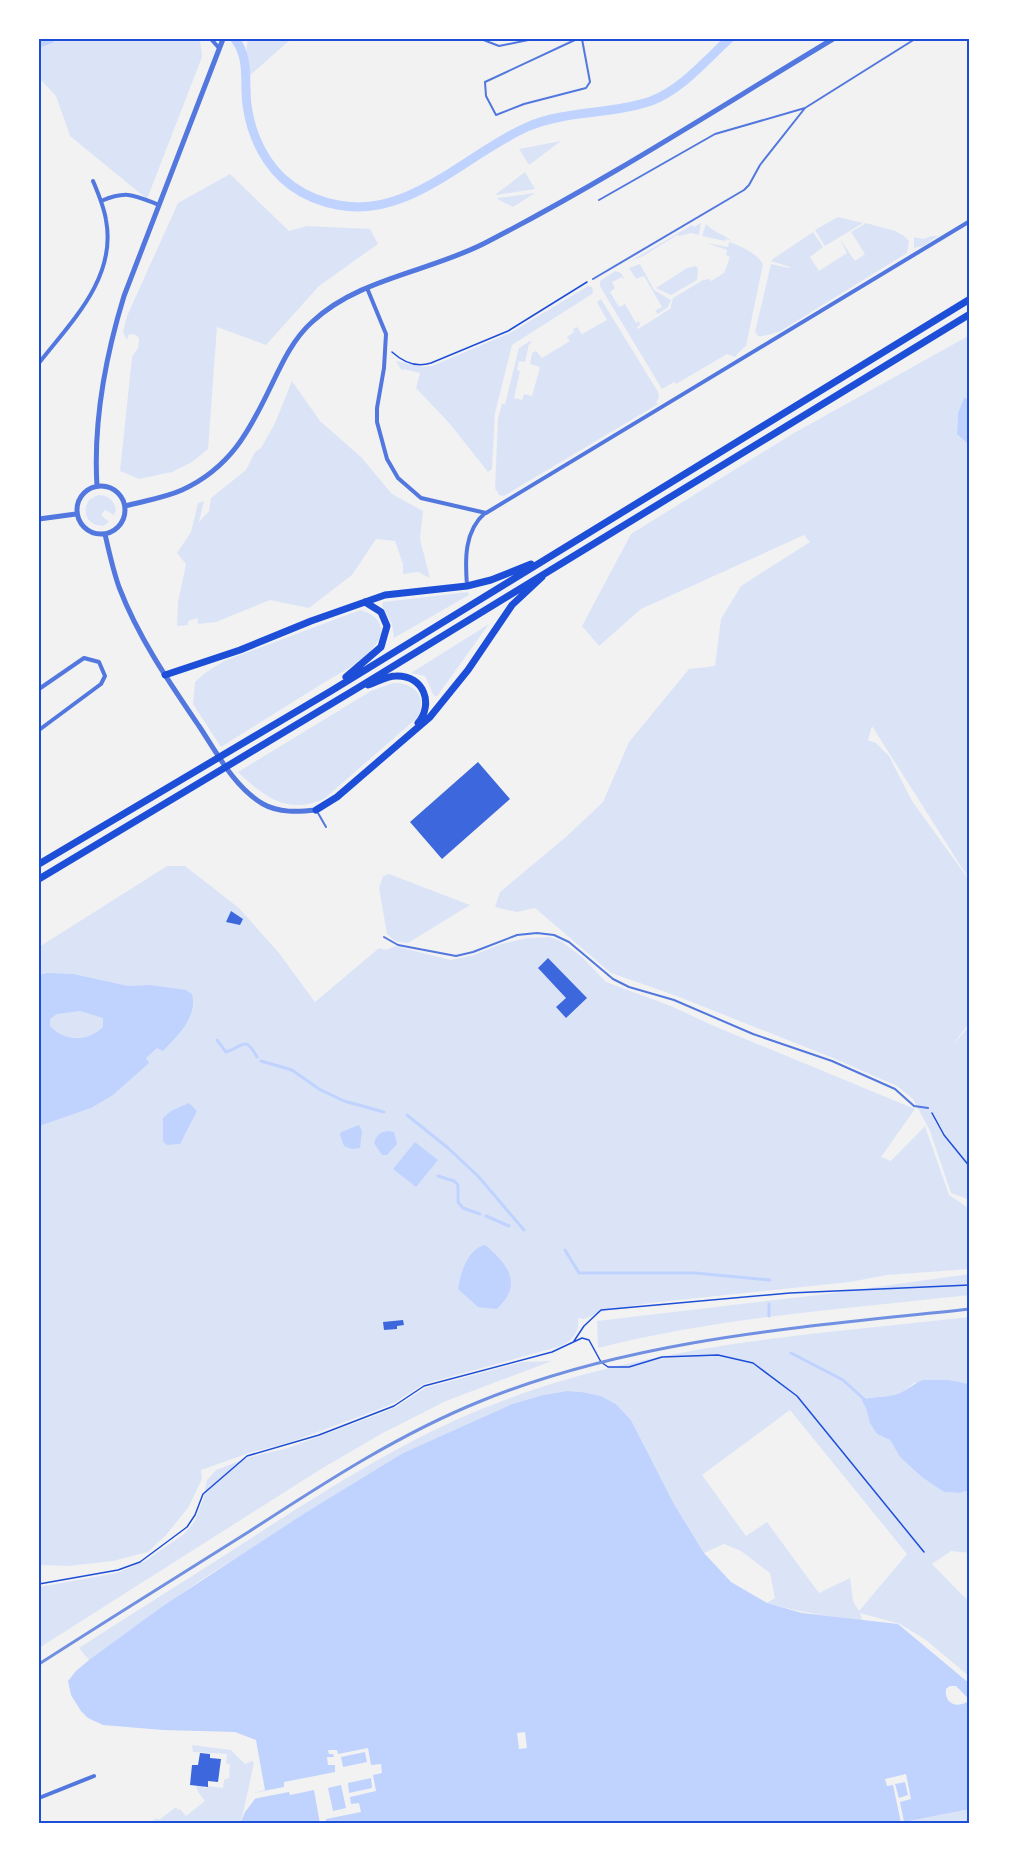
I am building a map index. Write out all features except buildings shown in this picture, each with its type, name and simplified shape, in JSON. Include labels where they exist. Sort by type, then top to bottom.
[{"type":"highway","points":[[39,864],[331,690],[970,299]]},
{"type":"highway","points":[[39,879],[970,314]]},
{"type":"highway","points":[[165,675],[240,650],[385,595],[466,586],[491,580],[550,557]]},
{"type":"highway","points":[[316,810],[337,797],[430,717],[444,702],[512,605],[555,566]]},
{"type":"highway","points":[[331,690],[381,647],[387,626],[381,612],[365,602]]},
{"type":"highway","points":[[356,688],[396,676],[417,683],[423,689],[426,706],[423,717],[409,735]]},
{"type":"street","points":[[211,39],[220,49]]},
{"type":"street","points":[[97,486],[95,455],[104,372],[111,337],[124,296],[224,39]]},
{"type":"street","points":[[125,506],[180,491],[219,467],[234,452],[246,434],[295,342],[310,324],[342,299],[457,256],[518,226],[833,39]]},
{"type":"street","points":[[39,363],[82,309],[104,267],[108,233],[101,201],[93,181]]},
{"type":"street","points":[[101,201],[115,195],[129,194],[159,205]]},
{"type":"street","points":[[466,586],[466,558],[470,533],[475,522],[486,513],[970,221]]},
{"type":"street","points":[[367,288],[386,334],[377,422],[387,459],[398,478],[421,498],[486,513]]},
{"type":"street","points":[[97,486],[105,486],[118,493],[125,506],[123,521],[118,527],[105,534],[97,534],[83,527],[76,514],[76,506],[83,493],[97,486]]},
{"type":"street","points":[[39,519],[76,514]]},
{"type":"street","points":[[105,534],[119,587],[145,642],[237,782],[262,803],[276,810],[290,812],[316,810]]},
{"type":"street","points":[[39,689],[84,658],[99,662],[105,675],[101,684],[39,730]]},
{"type":"street","points":[[39,1798],[94,1776]]},
{"type":"lane","points":[[481,39],[499,46],[533,39]]},
{"type":"lane","points":[[578,39],[485,82],[486,96],[496,115],[524,104],[586,88],[590,82],[582,39]]},
{"type":"lane","points":[[599,200],[715,134],[805,108],[915,39]]},
{"type":"lane","points":[[593,279],[744,190],[750,185],[760,165],[805,108]]},
{"type":"lane","points":[[316,810],[326,826]]},
{"type":"lane","points":[[384,937],[398,945],[456,956],[517,935],[537,933],[561,938],[569,942],[613,979],[630,987],[674,1000],[753,1034],[832,1061],[895,1089],[914,1106],[928,1108]]},
{"type":"path","points":[[386,347],[403,362],[423,366],[508,331],[593,279]]},
{"type":"path","points":[[928,1108],[944,1134],[970,1167]]},
{"type":"path","points":[[573,1342],[584,1326],[602,1310],[790,1293],[970,1285]]},
{"type":"path","points":[[39,1584],[118,1570],[140,1562],[188,1527],[202,1494],[247,1456],[309,1438],[394,1406],[424,1386],[552,1352],[582,1338],[589,1340],[602,1362],[608,1367],[629,1367],[662,1357],[718,1355],[753,1363],[797,1396],[924,1552]]},
{"type":"path","points":[[970,1542],[970,1559]]},
{"type":"shaded area","points":[[39,39],[200,39],[202,57],[147,199],[70,136],[56,96],[39,78]]},
{"type":"shaded area","points":[[248,39],[291,39],[247,78]]},
{"type":"shaded area","points":[[561,141],[529,165],[519,149]]},
{"type":"shaded area","points":[[525,172],[535,189],[496,195],[496,194]]},
{"type":"shaded area","points":[[230,174],[289,231],[307,226],[370,229],[378,244],[319,286],[266,345],[217,327],[208,449],[192,462],[172,472],[139,479],[120,471],[132,357],[138,348],[139,338],[129,334],[127,340],[123,332],[127,316],[178,203]]},
{"type":"shaded area","points":[[535,193],[513,207],[497,199],[498,198]]},
{"type":"shaded area","points":[[838,217],[863,223],[825,246],[815,230]]},
{"type":"shaded area","points":[[701,223],[699,235],[691,233],[677,235],[629,262],[692,225],[694,227]]},
{"type":"shaded area","points":[[866,223],[895,231],[909,241],[907,253],[779,332],[758,336],[755,332],[771,264],[790,267],[771,261],[813,232],[823,247],[810,257],[819,271],[847,253],[840,239],[855,261],[865,254],[851,232]]},
{"type":"shaded area","points":[[706,224],[711,229],[732,241],[702,236]]},
{"type":"shaded area","points":[[938,236],[923,246],[914,248],[914,237],[923,239]]},
{"type":"shaded area","points":[[729,242],[748,250],[763,264],[746,346],[736,357],[727,354],[676,384],[674,382],[662,389],[600,286],[600,281],[615,271],[621,273],[626,282],[622,277],[612,282],[615,288],[610,292],[619,307],[625,304],[636,323],[639,321],[638,329],[670,309],[673,298],[703,280],[711,281],[724,273],[730,257],[726,255],[727,250],[706,243],[728,247]]},
{"type":"shaded area","points":[[640,264],[654,290],[671,300],[668,307],[658,314],[655,311],[662,307],[644,276],[636,279],[629,268]]},
{"type":"shaded area","points":[[696,266],[697,280],[671,295],[656,288],[687,268]]},
{"type":"shaded area","points":[[588,286],[592,287],[592,294],[512,345],[495,413],[492,469],[488,472],[450,424],[416,388],[420,373],[403,369],[402,371],[396,361],[423,367],[432,366],[510,333]]},
{"type":"shaded area","points":[[601,299],[658,392],[659,398],[656,402],[658,404],[504,496],[499,495],[495,488],[498,418],[502,404],[505,404],[519,348],[530,341],[532,343],[529,344],[525,362],[519,361],[517,370],[520,371],[514,398],[522,400],[524,394],[532,396],[540,367],[530,364],[532,353],[536,351],[542,358],[570,341],[567,337],[574,332],[573,329],[577,327],[582,334],[607,320],[597,302]]},
{"type":"shaded area","points":[[970,335],[970,399],[964,399],[958,413],[957,433],[970,446],[970,1022],[952,1046],[970,1025],[970,1200],[951,1193],[930,1131],[913,1099],[897,1086],[674,995],[611,973],[535,908],[517,912],[495,907],[500,892],[567,836],[603,802],[629,742],[689,669],[715,666],[721,619],[741,586],[810,542],[804,535],[641,609],[599,646],[582,626],[631,534],[794,433]],"holes":[[[872,726],[969,879],[912,801],[889,756],[876,743],[868,740]]]},
{"type":"shaded area","points":[[292,381],[320,421],[361,457],[392,494],[423,511],[420,539],[430,578],[418,572],[403,574],[403,564],[395,541],[376,539],[352,575],[309,608],[270,600],[216,622],[198,624],[198,618],[188,621],[188,625],[177,626],[178,602],[186,564],[177,553],[191,532],[198,503],[204,501],[199,522],[209,511],[211,498],[246,470],[255,452],[261,448],[275,423]]},
{"type":"shaded area","points":[[98,495],[110,499],[116,510],[114,515],[105,510],[101,515],[109,522],[103,526],[93,524],[86,514],[89,500]]},
{"type":"shaded area","points":[[468,592],[469,595],[394,638],[392,624],[382,606],[383,602]]},
{"type":"shaded area","points":[[360,610],[376,618],[381,627],[376,644],[365,656],[221,747],[193,704],[195,682],[224,661]]},
{"type":"shaded area","points":[[489,624],[435,697],[425,676],[411,673]]},
{"type":"shaded area","points":[[393,683],[407,685],[417,692],[421,704],[417,718],[324,799],[299,805],[277,801],[257,789],[238,772],[371,691]]},
{"type":"shaded area","points":[[167,866],[185,866],[239,908],[279,953],[315,1002],[379,948],[386,950],[395,946],[451,960],[474,955],[501,944],[527,938],[549,937],[561,941],[582,957],[606,982],[671,1006],[915,1109],[881,1157],[891,1161],[925,1126],[949,1195],[970,1209],[970,1269],[887,1275],[850,1282],[650,1303],[604,1311],[584,1319],[578,1318],[575,1335],[561,1346],[424,1384],[394,1403],[377,1410],[288,1443],[249,1453],[201,1470],[202,1479],[188,1508],[166,1535],[148,1552],[113,1561],[68,1566],[39,1565],[39,947]]},
{"type":"shaded area","points":[[389,874],[470,905],[408,943],[395,941],[387,934],[379,888],[383,876]]},
{"type":"shaded area","points":[[970,1274],[970,1295],[736,1321],[644,1337],[598,1348],[597,1321],[818,1295]]},
{"type":"shaded area","points":[[970,1317],[970,1384],[949,1380],[914,1383],[903,1392],[890,1396],[866,1398],[868,1416],[877,1434],[890,1440],[900,1457],[944,1492],[959,1493],[970,1490],[970,1553],[951,1551],[932,1564],[970,1603],[970,1677],[926,1640],[900,1624],[860,1613],[862,1620],[814,1614],[767,1603],[775,1598],[770,1573],[741,1551],[724,1544],[704,1553],[674,1504],[631,1420],[616,1404],[601,1396],[567,1391],[512,1404],[403,1453],[201,1580],[89,1660],[79,1648],[341,1482],[397,1449],[484,1408],[543,1387],[663,1356],[785,1337]],"holes":[[[790,1410],[907,1554],[859,1611],[853,1601],[850,1578],[819,1593],[767,1522],[746,1536],[702,1475]]]},
{"type":"shaded area","points":[[552,1361],[446,1401],[381,1434],[321,1469],[39,1648],[39,1587],[117,1573],[145,1561],[184,1534],[194,1522],[203,1500],[207,1480],[216,1470],[250,1457],[288,1448],[379,1414],[396,1407],[425,1388],[522,1362]]},
{"type":"shaded area","points":[[192,1745],[231,1750],[245,1764],[252,1761],[254,1763],[240,1824],[148,1824],[157,1818],[159,1820],[176,1807],[186,1816],[205,1801],[196,1785],[204,1786],[204,1789],[208,1786],[223,1788],[224,1780],[229,1778],[230,1765],[226,1763],[227,1754],[193,1752]]},
{"type":"shaded area","points":[[970,1809],[970,1824],[894,1824]]},
{"type":"water","points":[[964,398],[970,399],[970,446],[957,434],[958,413]]},
{"type":"water","points":[[73,974],[128,986],[150,985],[186,990],[192,994],[192,1010],[185,1025],[169,1045],[163,1051],[157,1048],[146,1058],[149,1063],[113,1095],[91,1108],[39,1126],[41,1077],[39,1075],[39,975]],"holes":[[[80,1011],[103,1018],[103,1027],[84,1037],[62,1035],[50,1026],[50,1019],[57,1014]]]},
{"type":"water","points":[[189,1103],[197,1111],[180,1144],[167,1145],[163,1141],[163,1118],[171,1111]]},
{"type":"water","points":[[359,1125],[362,1131],[360,1148],[352,1149],[344,1146],[341,1132]]},
{"type":"water","points":[[394,1132],[397,1144],[387,1155],[382,1155],[374,1143],[379,1134]]},
{"type":"water","points":[[415,1142],[438,1160],[416,1187],[393,1169]]},
{"type":"water","points":[[485,1245],[501,1260],[510,1275],[509,1291],[497,1309],[478,1307],[458,1289],[463,1269],[470,1256],[479,1247]]},
{"type":"water","points":[[923,1380],[949,1380],[970,1384],[970,1490],[959,1493],[944,1492],[922,1477],[900,1457],[890,1440],[877,1434],[870,1423],[862,1401],[864,1399],[897,1394]]},
{"type":"water","points":[[567,1391],[582,1392],[601,1396],[616,1404],[631,1420],[674,1504],[704,1553],[731,1582],[767,1603],[802,1613],[898,1624],[970,1684],[970,1809],[894,1824],[240,1824],[245,1812],[255,1799],[254,1793],[265,1790],[256,1740],[235,1732],[163,1730],[103,1725],[88,1718],[81,1711],[71,1695],[68,1681],[89,1660],[163,1606],[302,1515],[403,1453],[512,1404]],"holes":[[[956,1686],[968,1698],[967,1702],[958,1705],[949,1701],[946,1689]]]},
{"type":"pier","points":[[525,1732],[527,1748],[519,1749],[517,1733]]},
{"type":"pier","points":[[368,1748],[371,1765],[381,1764],[382,1773],[373,1775],[376,1791],[350,1797],[351,1804],[359,1803],[361,1812],[326,1819],[326,1824],[320,1824],[314,1790],[253,1799],[252,1793],[284,1787],[284,1782],[335,1772],[335,1765],[328,1765],[327,1757],[334,1757],[333,1754],[329,1754],[328,1750],[337,1750],[338,1754]],"holes":[[[365,1752],[367,1762],[343,1767],[341,1757]],[[371,1778],[372,1788],[349,1793],[348,1783]],[[341,1785],[346,1808],[333,1811],[328,1788]]]},
{"type":"pier","points":[[906,1774],[911,1799],[900,1802],[904,1822],[901,1823],[893,1785],[887,1786],[885,1779]],"holes":[[[905,1782],[908,1795],[899,1798],[895,1784]]]},
{"type":"waterway","points":[[39,43],[50,39]]},
{"type":"waterway","points":[[235,39],[245,62],[249,117],[256,139],[267,160],[283,178],[303,193],[338,205],[364,207],[389,203],[413,194],[527,127],[557,118],[620,109],[662,96],[683,82],[729,39]]},
{"type":"waterway","points":[[217,1040],[226,1052],[246,1044],[257,1057]]},
{"type":"waterway","points":[[261,1061],[292,1070],[319,1089],[344,1101],[384,1112]]},
{"type":"waterway","points":[[407,1115],[478,1176],[524,1230]]},
{"type":"waterway","points":[[438,1176],[454,1181],[458,1185],[458,1202],[463,1208],[480,1214]]},
{"type":"waterway","points":[[486,1216],[509,1226]]},
{"type":"waterway","points":[[565,1250],[579,1273],[695,1273],[770,1280]]},
{"type":"waterway","points":[[769,1304],[769,1316]]},
{"type":"waterway","points":[[791,1353],[843,1380],[865,1400]]},
{"type":"railway","points":[[39,1664],[362,1460],[421,1428],[481,1401],[540,1380],[661,1349],[784,1329],[970,1309]]}]
